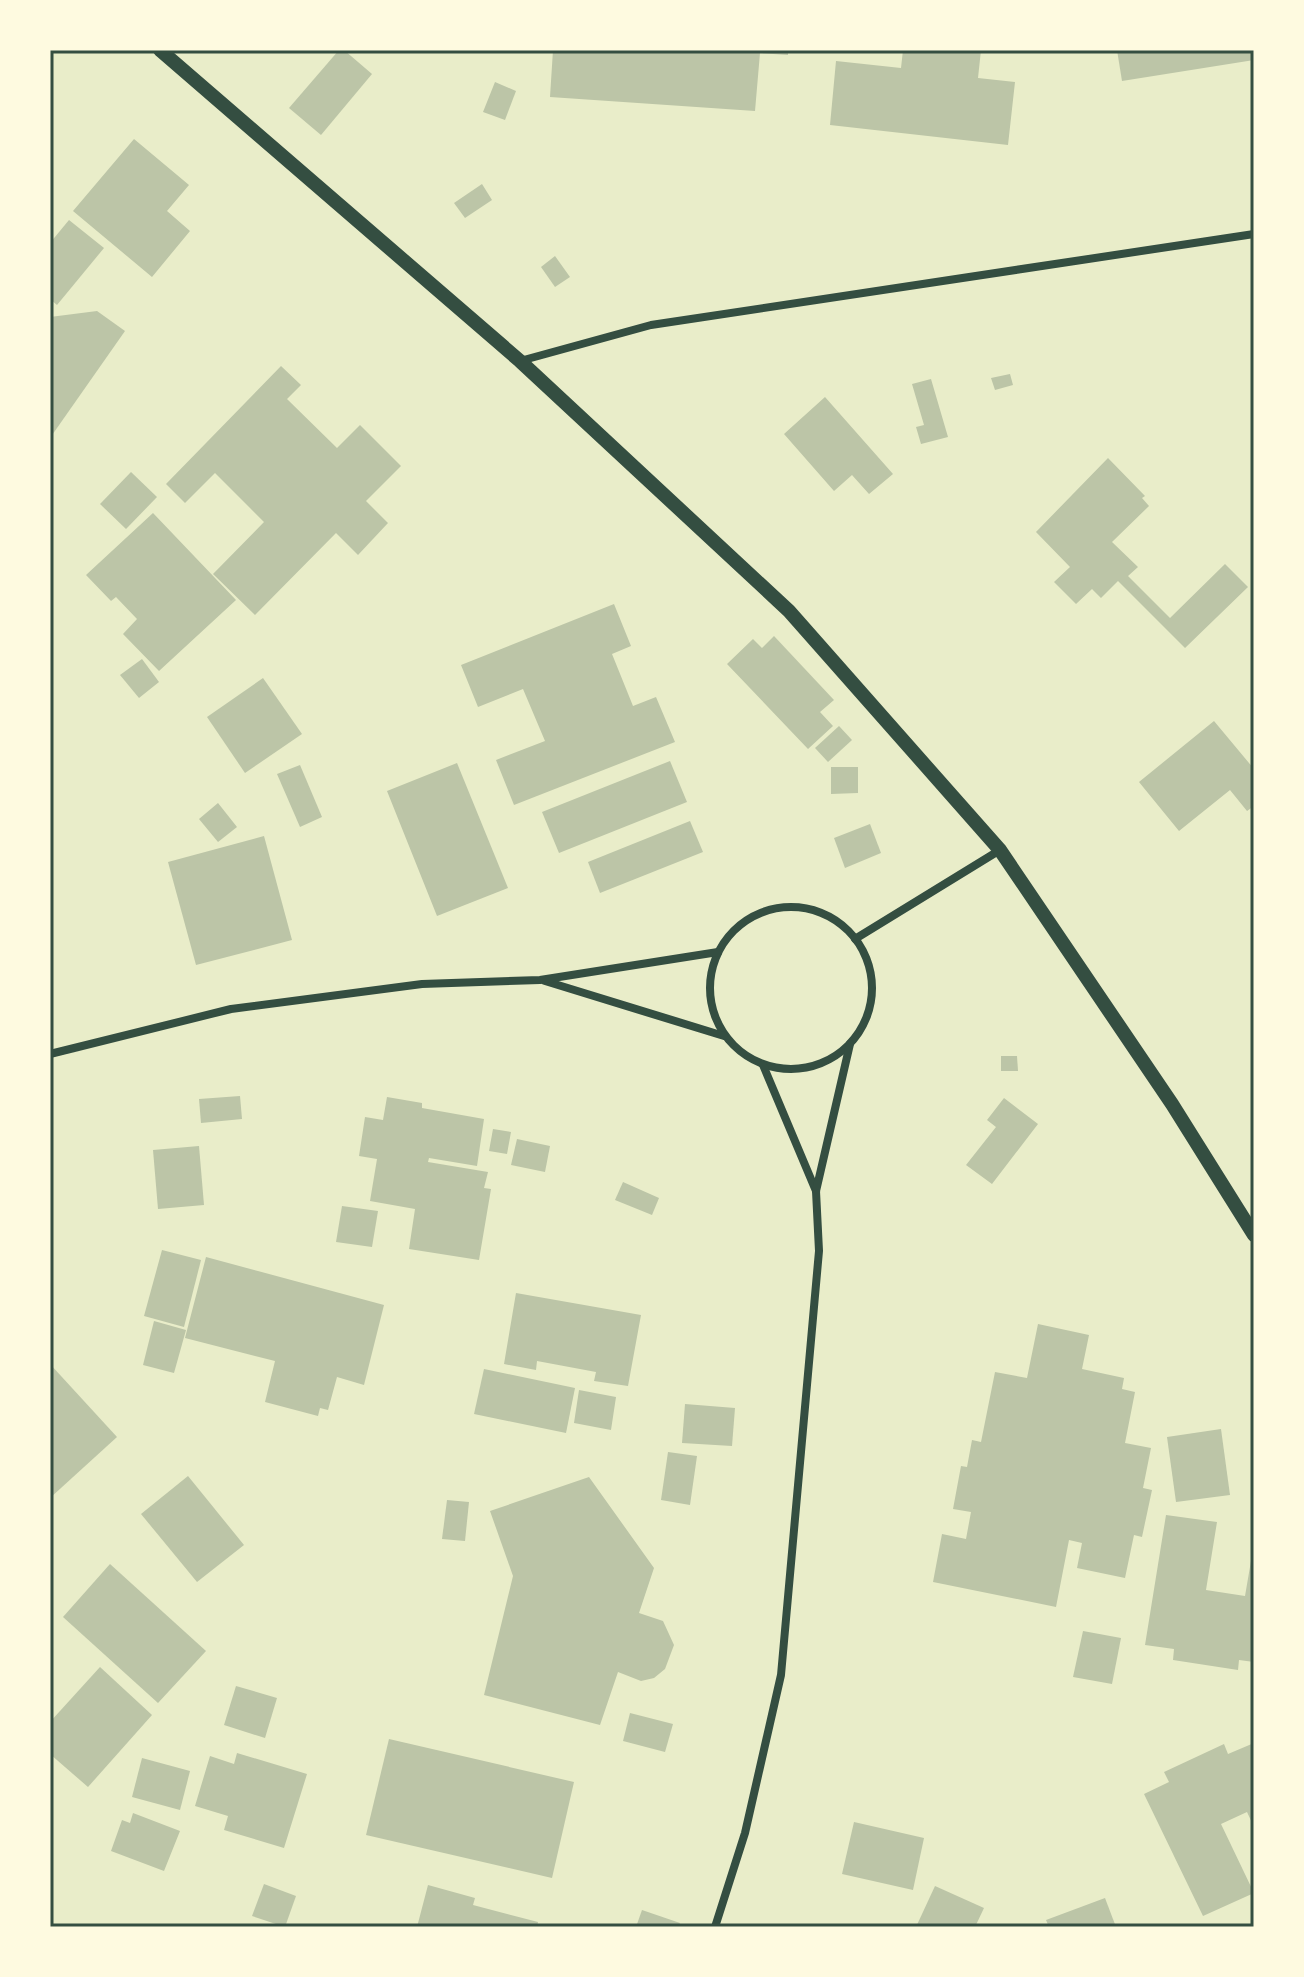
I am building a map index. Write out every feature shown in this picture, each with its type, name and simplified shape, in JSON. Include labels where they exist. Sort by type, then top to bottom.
[{"type":"street","points":[[160,50],[520,361],[789,611],[1000,850],[1172,1104],[1254,1235]]},
{"type":"street","points":[[520,361],[651,325],[1254,234]]},
{"type":"street","points":[[855,939],[1000,850]]},
{"type":"street","points":[[782,908],[809,909],[835,920],[855,939],[868,964],[872,992],[866,1020],[850,1044],[824,1063],[794,1070],[763,1065],[741,1053],[724,1036],[712,1009],[709,980],[718,952],[734,930],[756,915],[782,908]]},
{"type":"street","points":[[50,1054],[231,1009],[422,984],[540,980],[718,952]]},
{"type":"street","points":[[540,980],[724,1036]]},
{"type":"street","points":[[715,1927],[745,1833],[781,1675],[819,1251],[816,1191],[850,1044]]},
{"type":"street","points":[[763,1065],[816,1191]]},
{"type":"building","points":[[339,50],[344,50],[372,74],[321,135],[289,108]]},
{"type":"building","points":[[553,50],[788,50],[788,55],[760,53],[755,111],[550,97]]},
{"type":"building","points":[[903,50],[981,50],[978,78],[1015,82],[1008,145],[830,125],[836,61],[901,68]]},
{"type":"building","points":[[1117,50],[1254,50],[1254,60],[1122,81]]},
{"type":"building","points":[[495,82],[516,91],[505,120],[483,112]]},
{"type":"building","points":[[134,139],[189,185],[167,211],[190,231],[152,277],[73,211]]},
{"type":"building","points":[[482,184],[492,200],[465,218],[454,203]]},
{"type":"building","points":[[69,220],[104,248],[57,305],[50,299],[50,243]]},
{"type":"building","points":[[555,256],[570,277],[555,287],[541,267]]},
{"type":"building","points":[[97,311],[125,331],[50,438],[50,317]]},
{"type":"building","points":[[281,366],[301,385],[287,399],[337,448],[360,425],[401,466],[366,501],[388,523],[358,555],[336,533],[255,615],[213,574],[264,522],[215,473],[185,503],[166,484]]},
{"type":"building","points":[[1010,374],[1013,385],[995,390],[991,378]]},
{"type":"building","points":[[931,379],[948,437],[921,444],[916,427],[924,425],[912,384]]},
{"type":"building","points":[[825,397],[893,474],[869,494],[852,475],[834,491],[784,434]]},
{"type":"building","points":[[1108,458],[1145,496],[1142,498],[1149,506],[1112,542],[1138,567],[1128,576],[1170,618],[1225,564],[1248,587],[1185,648],[1118,581],[1101,598],[1092,589],[1076,604],[1054,582],[1070,567],[1036,532]]},
{"type":"building","points":[[131,472],[157,497],[126,529],[100,504]]},
{"type":"building","points":[[153,513],[236,600],[159,671],[123,634],[137,619],[116,597],[111,601],[86,575]]},
{"type":"building","points":[[614,604],[631,646],[612,654],[633,706],[656,697],[675,742],[514,805],[496,760],[545,741],[523,689],[478,707],[461,665]]},
{"type":"building","points":[[774,636],[834,700],[820,712],[833,726],[808,749],[727,664],[753,639],[762,648]]},
{"type":"building","points":[[142,659],[159,682],[139,698],[120,675]]},
{"type":"building","points":[[263,678],[302,734],[245,773],[207,717]]},
{"type":"building","points":[[1214,721],[1254,769],[1254,806],[1247,811],[1230,790],[1179,831],[1139,782]]},
{"type":"building","points":[[839,726],[852,740],[828,762],[815,748]]},
{"type":"building","points":[[670,761],[687,802],[559,853],[542,812]]},
{"type":"building","points":[[457,763],[508,888],[437,916],[387,791]]},
{"type":"building","points":[[300,765],[322,817],[300,827],[277,774]]},
{"type":"building","points":[[831,767],[858,767],[858,793],[831,794]]},
{"type":"building","points":[[218,803],[237,827],[218,842],[199,819]]},
{"type":"building","points":[[690,821],[703,852],[600,893],[588,862]]},
{"type":"building","points":[[870,824],[881,853],[845,868],[834,838]]},
{"type":"building","points":[[264,836],[292,940],[196,965],[168,862]]},
{"type":"building","points":[[1001,1056],[1017,1056],[1018,1071],[1001,1071]]},
{"type":"building","points":[[240,1096],[242,1119],[201,1123],[199,1099]]},
{"type":"building","points":[[387,1097],[422,1103],[422,1108],[484,1119],[477,1166],[429,1158],[428,1162],[488,1172],[484,1188],[491,1189],[479,1260],[409,1249],[415,1209],[370,1201],[377,1159],[359,1156],[365,1117],[383,1120]]},
{"type":"building","points":[[1004,1098],[1038,1124],[992,1184],[966,1165],[996,1127],[987,1120]]},
{"type":"building","points":[[493,1129],[511,1132],[507,1154],[489,1151]]},
{"type":"building","points":[[517,1139],[550,1146],[545,1172],[511,1165]]},
{"type":"building","points":[[199,1146],[204,1205],[158,1209],[153,1150]]},
{"type":"building","points":[[623,1182],[659,1198],[652,1215],[615,1200]]},
{"type":"building","points":[[342,1206],[378,1211],[372,1247],[336,1242]]},
{"type":"building","points":[[162,1250],[201,1260],[184,1327],[144,1316]]},
{"type":"building","points":[[206,1257],[384,1305],[364,1385],[337,1377],[328,1410],[320,1408],[318,1416],[265,1402],[275,1361],[185,1338]]},
{"type":"building","points":[[516,1293],[641,1315],[628,1386],[594,1381],[596,1372],[537,1361],[536,1370],[504,1364]]},
{"type":"building","points":[[154,1321],[186,1330],[174,1373],[143,1365]]},
{"type":"building","points":[[1038,1324],[1089,1335],[1082,1369],[1124,1378],[1122,1389],[1135,1392],[1125,1443],[1151,1448],[1143,1488],[1152,1490],[1142,1537],[1134,1535],[1125,1578],[1077,1568],[1082,1543],[1069,1540],[1056,1607],[933,1582],[942,1534],[966,1539],[971,1512],[953,1509],[961,1466],[967,1467],[972,1440],[981,1442],[995,1372],[1027,1378]]},
{"type":"building","points":[[50,1364],[117,1437],[50,1498]]},
{"type":"building","points":[[484,1369],[575,1388],[566,1433],[474,1414]]},
{"type":"building","points":[[579,1390],[616,1397],[611,1430],[574,1423]]},
{"type":"building","points":[[685,1404],[735,1408],[732,1446],[682,1443]]},
{"type":"building","points":[[1221,1429],[1230,1495],[1176,1502],[1167,1437]]},
{"type":"building","points":[[668,1452],[697,1456],[690,1505],[661,1500]]},
{"type":"building","points":[[188,1476],[244,1545],[197,1582],[141,1514]]},
{"type":"building","points":[[589,1477],[654,1568],[639,1613],[663,1621],[674,1645],[665,1669],[654,1678],[641,1681],[618,1672],[600,1725],[484,1695],[513,1576],[490,1511]]},
{"type":"building","points":[[447,1500],[469,1502],[465,1541],[442,1539]]},
{"type":"building","points":[[1166,1515],[1217,1522],[1206,1590],[1245,1596],[1251,1561],[1254,1562],[1254,1662],[1239,1660],[1238,1670],[1173,1660],[1174,1649],[1145,1645]]},
{"type":"building","points":[[110,1564],[206,1651],[158,1703],[63,1617]]},
{"type":"building","points":[[1083,1631],[1121,1638],[1112,1684],[1073,1677]]},
{"type":"building","points":[[100,1667],[152,1715],[88,1787],[50,1754],[50,1722]]},
{"type":"building","points":[[236,1686],[277,1698],[265,1738],[224,1725]]},
{"type":"building","points":[[630,1713],[673,1724],[665,1752],[623,1741]]},
{"type":"building","points":[[389,1739],[574,1782],[552,1878],[366,1835]]},
{"type":"building","points":[[1254,1743],[1254,1827],[1247,1812],[1221,1824],[1254,1893],[1203,1916],[1144,1794],[1169,1782],[1164,1772],[1224,1744],[1228,1754]]},
{"type":"building","points":[[237,1753],[307,1774],[284,1848],[224,1830],[228,1816],[195,1806],[210,1756],[234,1764]]},
{"type":"building","points":[[142,1758],[190,1771],[180,1810],[132,1797]]},
{"type":"building","points":[[133,1813],[180,1831],[164,1871],[111,1851],[122,1820],[130,1823]]},
{"type":"building","points":[[854,1822],[924,1838],[913,1890],[842,1874]]},
{"type":"building","points":[[264,1884],[296,1896],[285,1927],[252,1916]]},
{"type":"building","points":[[428,1885],[475,1898],[473,1905],[538,1922],[537,1927],[417,1927]]},
{"type":"building","points":[[935,1886],[984,1908],[975,1927],[916,1927]]},
{"type":"building","points":[[1105,1898],[1116,1927],[1049,1927],[1046,1920]]},
{"type":"building","points":[[642,1910],[680,1923],[678,1927],[636,1927]]}]
